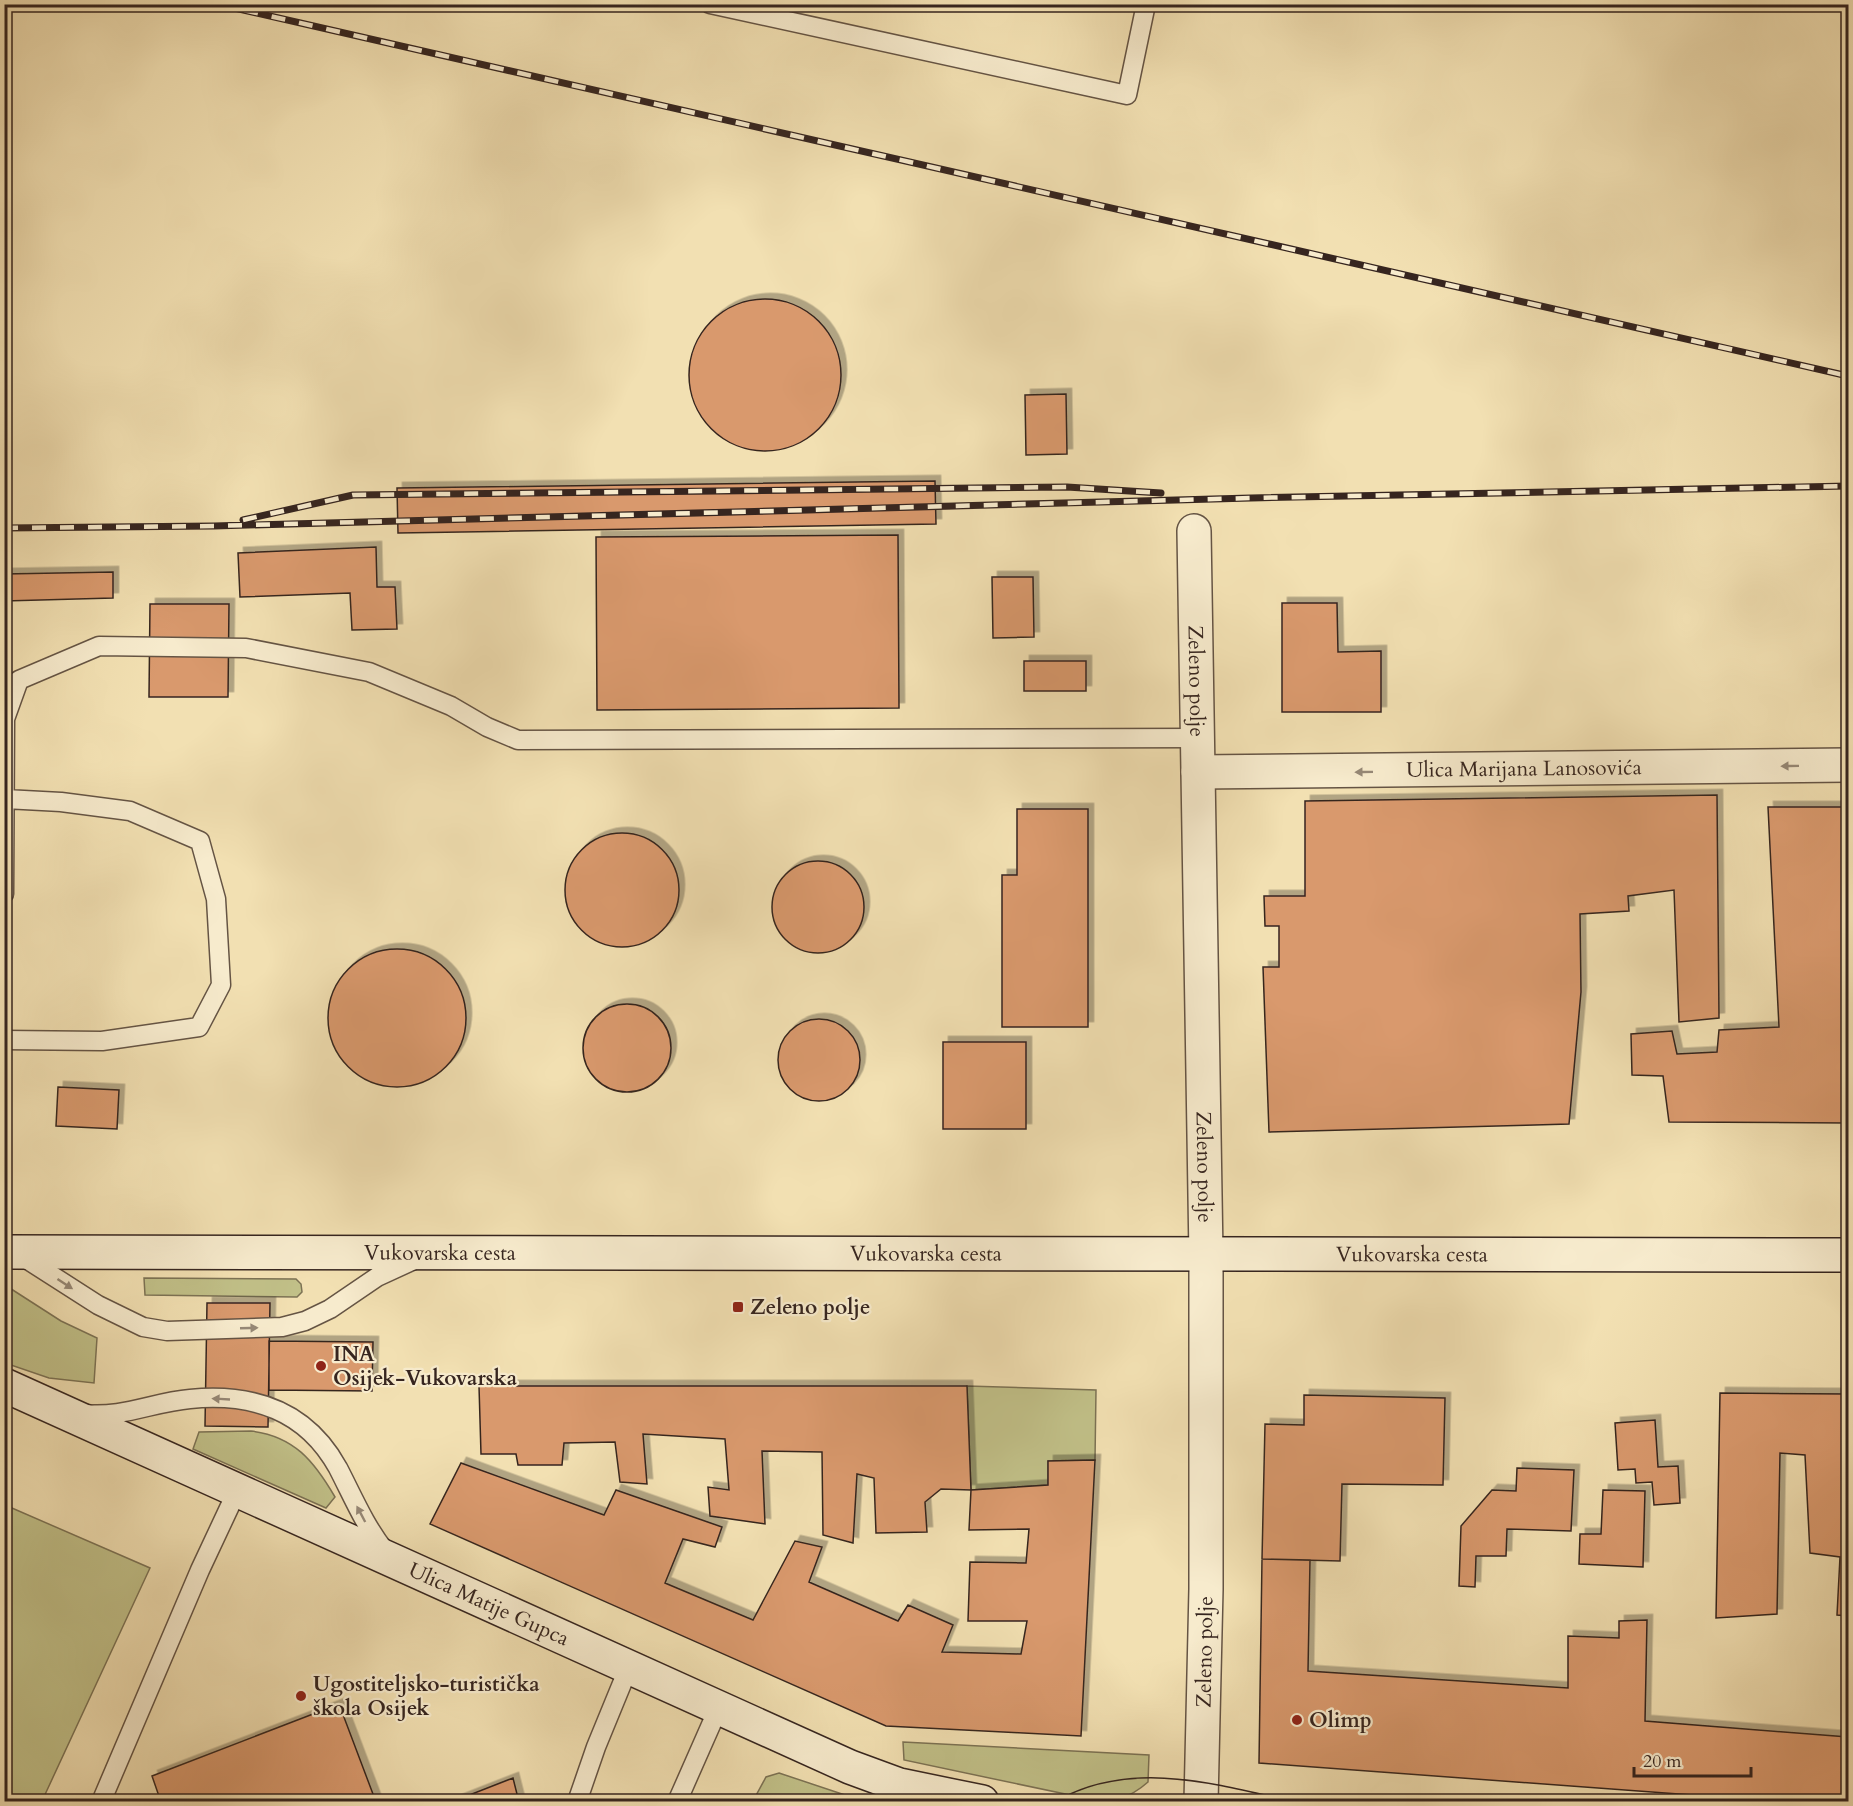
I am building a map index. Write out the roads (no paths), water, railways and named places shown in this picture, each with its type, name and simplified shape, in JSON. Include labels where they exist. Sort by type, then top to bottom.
[{"type":"main road","name":"Zeleno polje","points":[[1194,531],[1206,1255],[1206,1589],[1201,1802]]},
{"type":"main road","name":"Ulica Marijana Lanosovića","points":[[1198,772],[1848,765]]},
{"type":"main road","name":"Vukovarska cesta","points":[[10,1252],[1848,1255]]},
{"type":"main road","name":"Ulica Matije Gupca","points":[[4,1385],[628,1669],[873,1776],[937,1794],[982,1802]]},
{"type":"lane","points":[[710,4],[1127,95],[1146,4]]},
{"type":"lane","points":[[4,894],[5,718],[19,680],[99,646],[246,648],[369,672],[451,706],[487,727],[518,740],[1198,738]]},
{"type":"lane","points":[[4,1040],[102,1041],[199,1027],[220,985],[216,898],[200,841],[130,811],[61,802],[5,799]]},
{"type":"lane","points":[[10,1252],[98,1305],[143,1327],[167,1331],[282,1328],[305,1321],[330,1309],[377,1277],[428,1254]]},
{"type":"lane","points":[[65,1412],[115,1415],[191,1399],[247,1401],[281,1410],[304,1424],[321,1444],[337,1467],[372,1534],[394,1562]]},
{"type":"lane","points":[[101,1802],[237,1491]]},
{"type":"lane","points":[[576,1802],[628,1669]]},
{"type":"lane","points":[[677,1802],[717,1708]]},
{"type":"tram line","points":[[1055,1802],[1083,1789],[1113,1781],[1143,1778],[1204,1782],[1294,1802]]},
{"type":"railway","points":[[217,4],[1848,376]]},
{"type":"railway","points":[[4,528],[214,526],[1251,498],[1848,486]]},
{"type":"railway","points":[[243,520],[353,495],[1067,487],[1161,493]]},
{"type":"place","name":"Zeleno polje","points":[[738,1307]]},
{"type":"place","name":"INA Osijek-Vukovarska","points":[[321,1366]]},
{"type":"place","name":"Ugostiteljsko-turistička škola Osijek","points":[[301,1696]]},
{"type":"place","name":"Olimp","points":[[1297,1720]]}]
